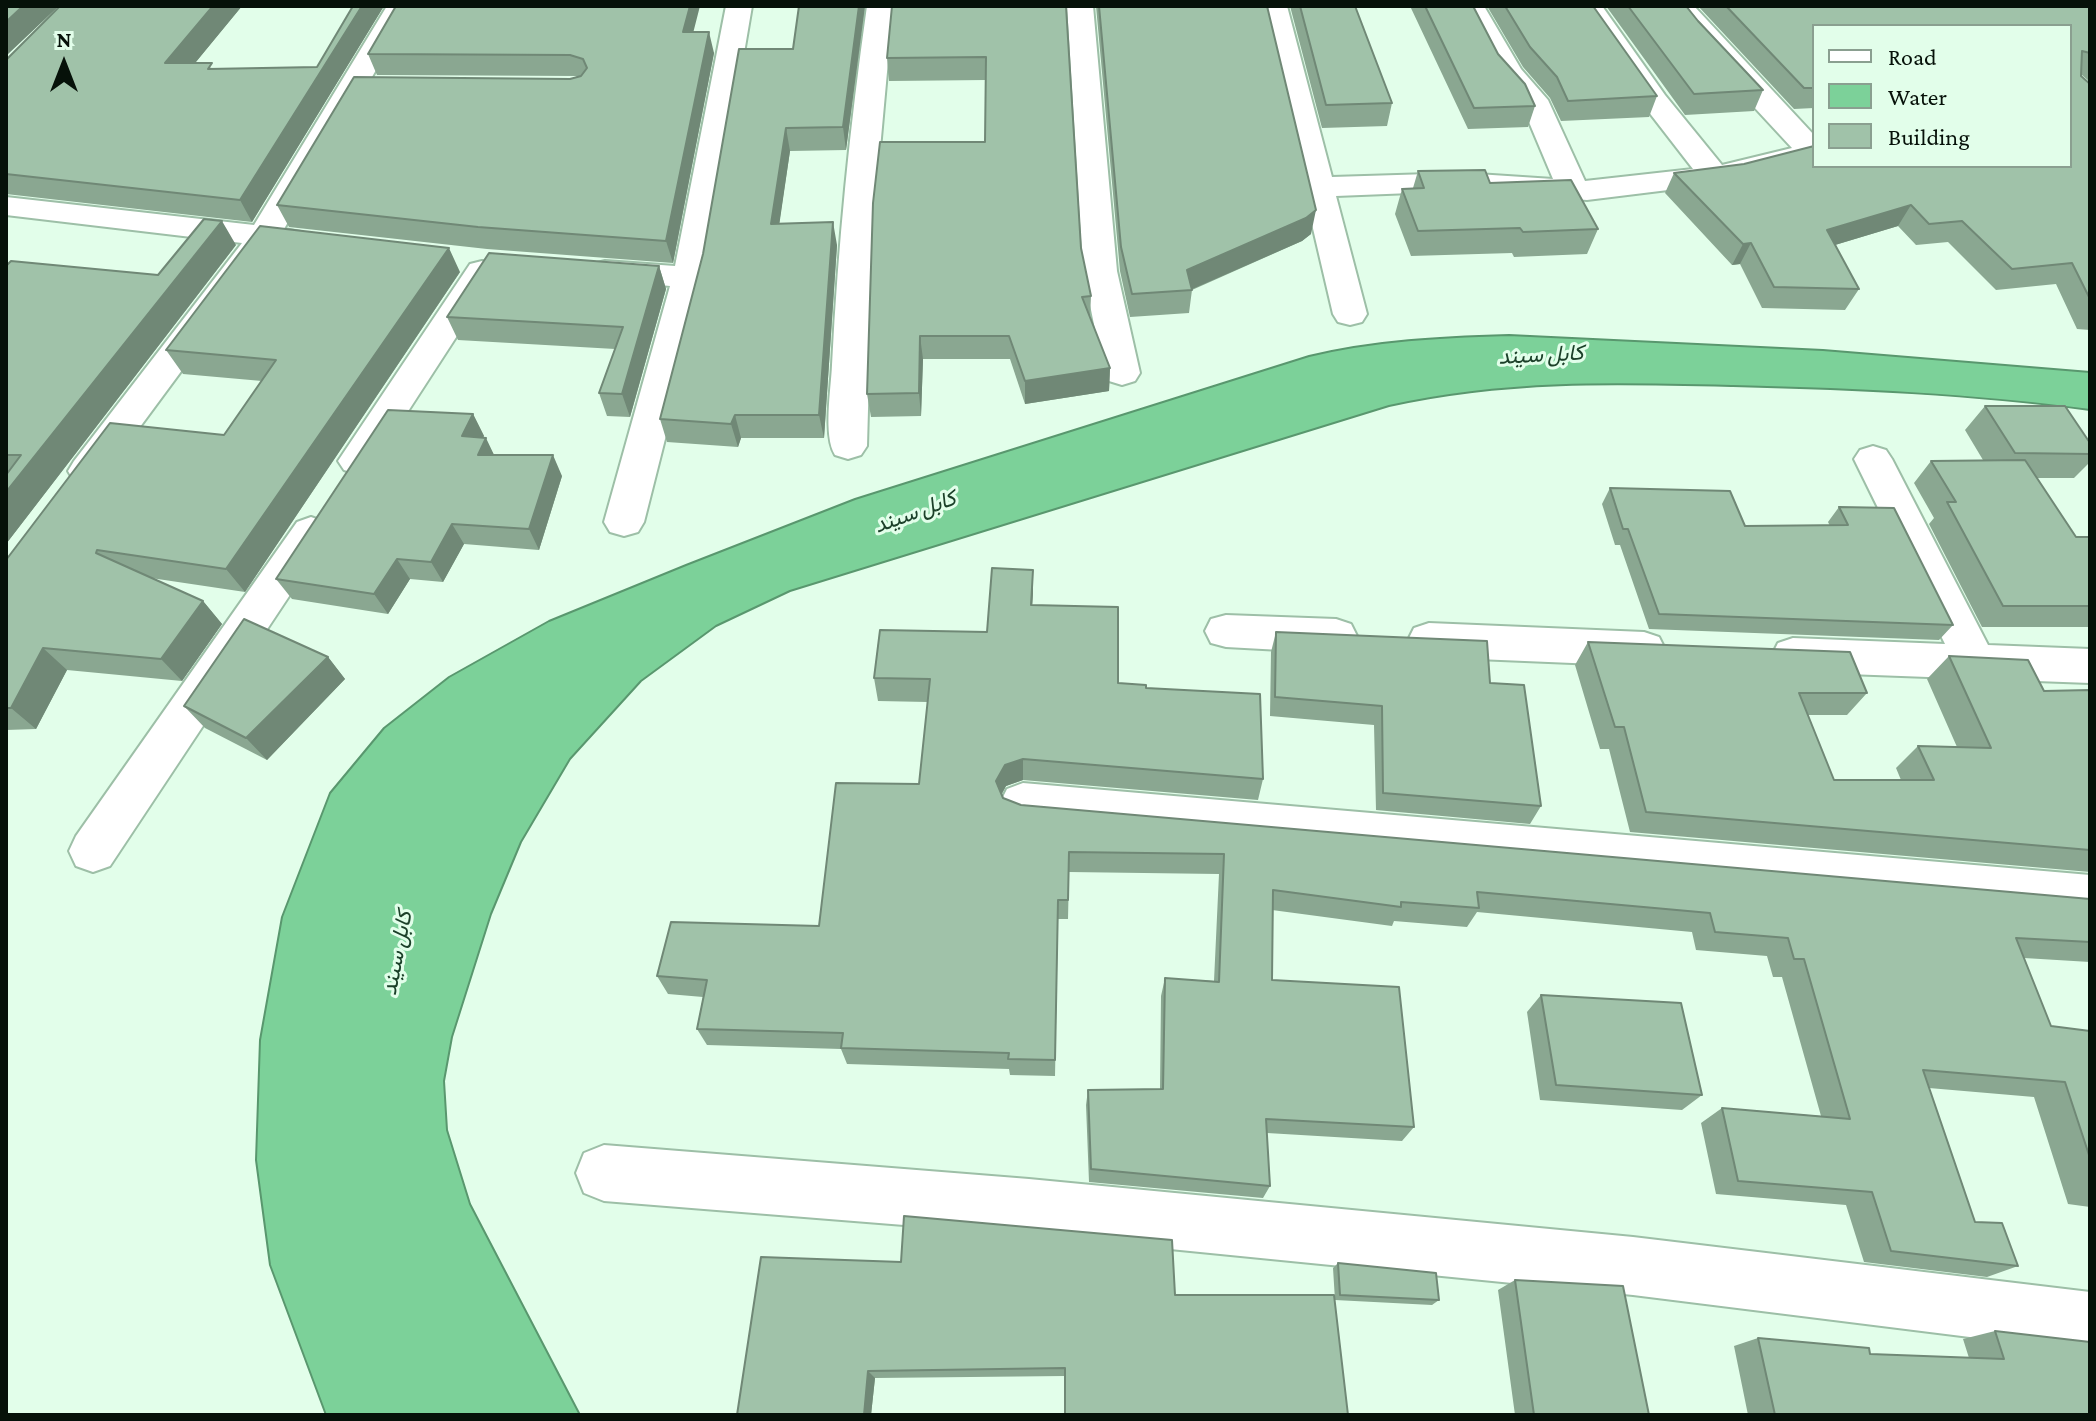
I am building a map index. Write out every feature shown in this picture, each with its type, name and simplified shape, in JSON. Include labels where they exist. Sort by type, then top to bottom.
[{"type":"street","points":[[624,522],[689,277],[739,6]]},
{"type":"street","points":[[848,446],[849,357],[880,6]]},
{"type":"street","points":[[1080,6],[1100,271],[1122,373]]},
{"type":"street","points":[[1274,6],[1350,314]]},
{"type":"street","points":[[1471,6],[1509,73],[1534,100],[1573,190]]},
{"type":"street","points":[[1589,6],[1655,101],[1713,174]]},
{"type":"street","points":[[1680,6],[1702,34],[1812,150]]},
{"type":"street","points":[[67,499],[264,236],[368,86],[408,8]]},
{"type":"street","points":[[1320,187],[1462,182],[1587,191],[1733,173],[1812,153]]},
{"type":"street","points":[[6,206],[324,243]]},
{"type":"street","points":[[93,851],[290,564],[488,262]]},
{"type":"street","points":[[580,269],[689,277]]},
{"type":"street","points":[[1873,459],[1975,662]]},
{"type":"street","points":[[1226,631],[1688,650]]},
{"type":"street","points":[[1752,653],[2090,666]]},
{"type":"street","points":[[1023,803],[2090,897]]},
{"type":"street","points":[[604,1173],[1029,1207],[1586,1262],[2090,1322]]},
{"type":"water","name":"کابل سيند","points":[[1509,335],[1823,350],[2090,372],[2090,410],[1912,393],[1823,389],[1603,384],[1475,391],[1389,406],[790,591],[716,626],[641,681],[570,759],[521,842],[491,914],[452,1037],[444,1081],[447,1130],[470,1204],[580,1415],[326,1415],[270,1265],[256,1160],[260,1040],[282,917],[330,793],[384,728],[449,677],[549,621],[855,499],[1309,356],[1383,343]]},
{"type":"building","points":[[6,6],[23,6],[6,22]]},
{"type":"building","points":[[60,6],[213,6],[165,63],[212,63],[208,69],[317,67],[353,6],[362,6],[240,200],[6,174],[6,60]]},
{"type":"building","points":[[396,6],[690,6],[683,32],[709,32],[666,241],[478,227],[277,205],[354,77],[570,79],[581,76],[587,68],[583,59],[570,55],[368,54]]},
{"type":"building","points":[[799,6],[859,6],[843,127],[786,128],[771,224],[833,222],[819,415],[735,415],[731,424],[660,419],[703,254],[739,49],[793,49]]},
{"type":"building","points":[[892,6],[1066,6],[1081,248],[1091,296],[1082,297],[1110,368],[1025,381],[1009,336],[920,336],[919,393],[867,394],[873,203],[880,142],[985,142],[986,57],[887,58]]},
{"type":"building","points":[[1099,6],[1267,6],[1316,210],[1306,218],[1187,270],[1192,290],[1132,294],[1121,247]]},
{"type":"building","points":[[1300,6],[1355,6],[1392,103],[1326,105]]},
{"type":"building","points":[[1425,6],[1473,6],[1498,54],[1525,84],[1535,106],[1474,108]]},
{"type":"building","points":[[1505,6],[1593,6],[1657,96],[1568,101],[1557,77],[1530,47]]},
{"type":"building","points":[[1628,6],[1686,6],[1763,90],[1694,94]]},
{"type":"building","points":[[1726,6],[2090,6],[2090,53],[2082,51],[2081,76],[2090,84],[2090,299],[2072,263],[2012,269],[1962,221],[1929,224],[1911,205],[1827,230],[1859,289],[1774,287],[1751,243],[1743,244],[1674,173],[1744,164],[1812,147],[1812,168],[2072,168],[2072,24],[1812,24],[1812,88],[1804,88]]},
{"type":"building","points":[[1485,170],[1490,183],[1571,180],[1598,229],[1418,231],[1402,189],[1424,188],[1418,171]]},
{"type":"building","points":[[204,219],[222,221],[6,492],[6,475],[21,455],[6,455],[6,266],[11,261],[158,275]]},
{"type":"building","points":[[260,226],[449,248],[226,569],[97,550],[96,553],[203,601],[161,659],[43,648],[11,708],[6,708],[6,560],[110,423],[224,435],[276,360],[166,350]]},
{"type":"building","points":[[489,253],[659,266],[622,394],[599,393],[623,327],[447,317]]},
{"type":"building","points":[[1985,406],[2065,406],[2090,443],[2090,454],[2015,453]]},
{"type":"building","points":[[388,410],[473,414],[462,436],[486,438],[478,455],[553,455],[529,529],[452,524],[431,562],[397,559],[374,594],[276,579]]},
{"type":"building","points":[[2025,460],[2076,537],[2090,537],[2090,606],[2003,606],[1947,502],[1956,502],[1931,461]]},
{"type":"building","points":[[1610,488],[1730,491],[1745,526],[1848,525],[1839,507],[1894,508],[1953,625],[1659,614],[1628,529],[1623,529]]},
{"type":"building","points":[[992,568],[1033,570],[1031,605],[1118,607],[1118,683],[1146,685],[1146,688],[1260,694],[1263,779],[1023,759],[1005,765],[996,781],[1003,798],[1021,805],[2090,899],[2090,942],[2016,938],[2051,1026],[2090,1031],[2090,1158],[2065,1082],[1923,1070],[1975,1222],[2002,1223],[2018,1266],[1891,1251],[1872,1192],[1738,1181],[1722,1108],[1850,1119],[1804,959],[1794,959],[1788,938],[1715,932],[1710,913],[1477,892],[1479,908],[1401,902],[1401,907],[1273,890],[1272,980],[1399,987],[1414,1127],[1266,1119],[1270,1186],[1091,1169],[1088,1090],[1163,1089],[1165,978],[1219,982],[1224,854],[1069,852],[1068,900],[1058,900],[1055,1060],[1008,1059],[1009,1053],[841,1048],[843,1033],[697,1029],[707,980],[657,976],[671,922],[819,926],[836,783],[919,784],[930,679],[874,678],[880,630],[987,632]]},
{"type":"building","points":[[244,619],[328,657],[246,738],[184,706]]},
{"type":"building","points":[[1276,632],[1487,641],[1490,683],[1524,685],[1541,806],[1383,793],[1382,706],[1275,697]]},
{"type":"building","points":[[1588,642],[1850,652],[1867,693],[1799,693],[1834,780],[1934,780],[1918,746],[1991,748],[1949,656],[2028,660],[2044,691],[2090,690],[2090,850],[1646,812],[1624,727],[1615,727]]},
{"type":"building","points":[[1541,995],[1681,1003],[1702,1095],[1556,1085]]},
{"type":"building","points":[[904,1216],[1172,1240],[1175,1295],[1334,1295],[1348,1415],[1065,1415],[1065,1368],[868,1371],[864,1415],[737,1415],[761,1257],[901,1262]]},
{"type":"building","points":[[1338,1263],[1436,1273],[1439,1300],[1340,1295]]},
{"type":"building","points":[[1515,1280],[1623,1286],[1649,1415],[1534,1415]]},
{"type":"building","points":[[1995,1331],[2090,1342],[2090,1415],[1775,1415],[1758,1338],[1869,1348],[1870,1354],[2004,1359]]}]
